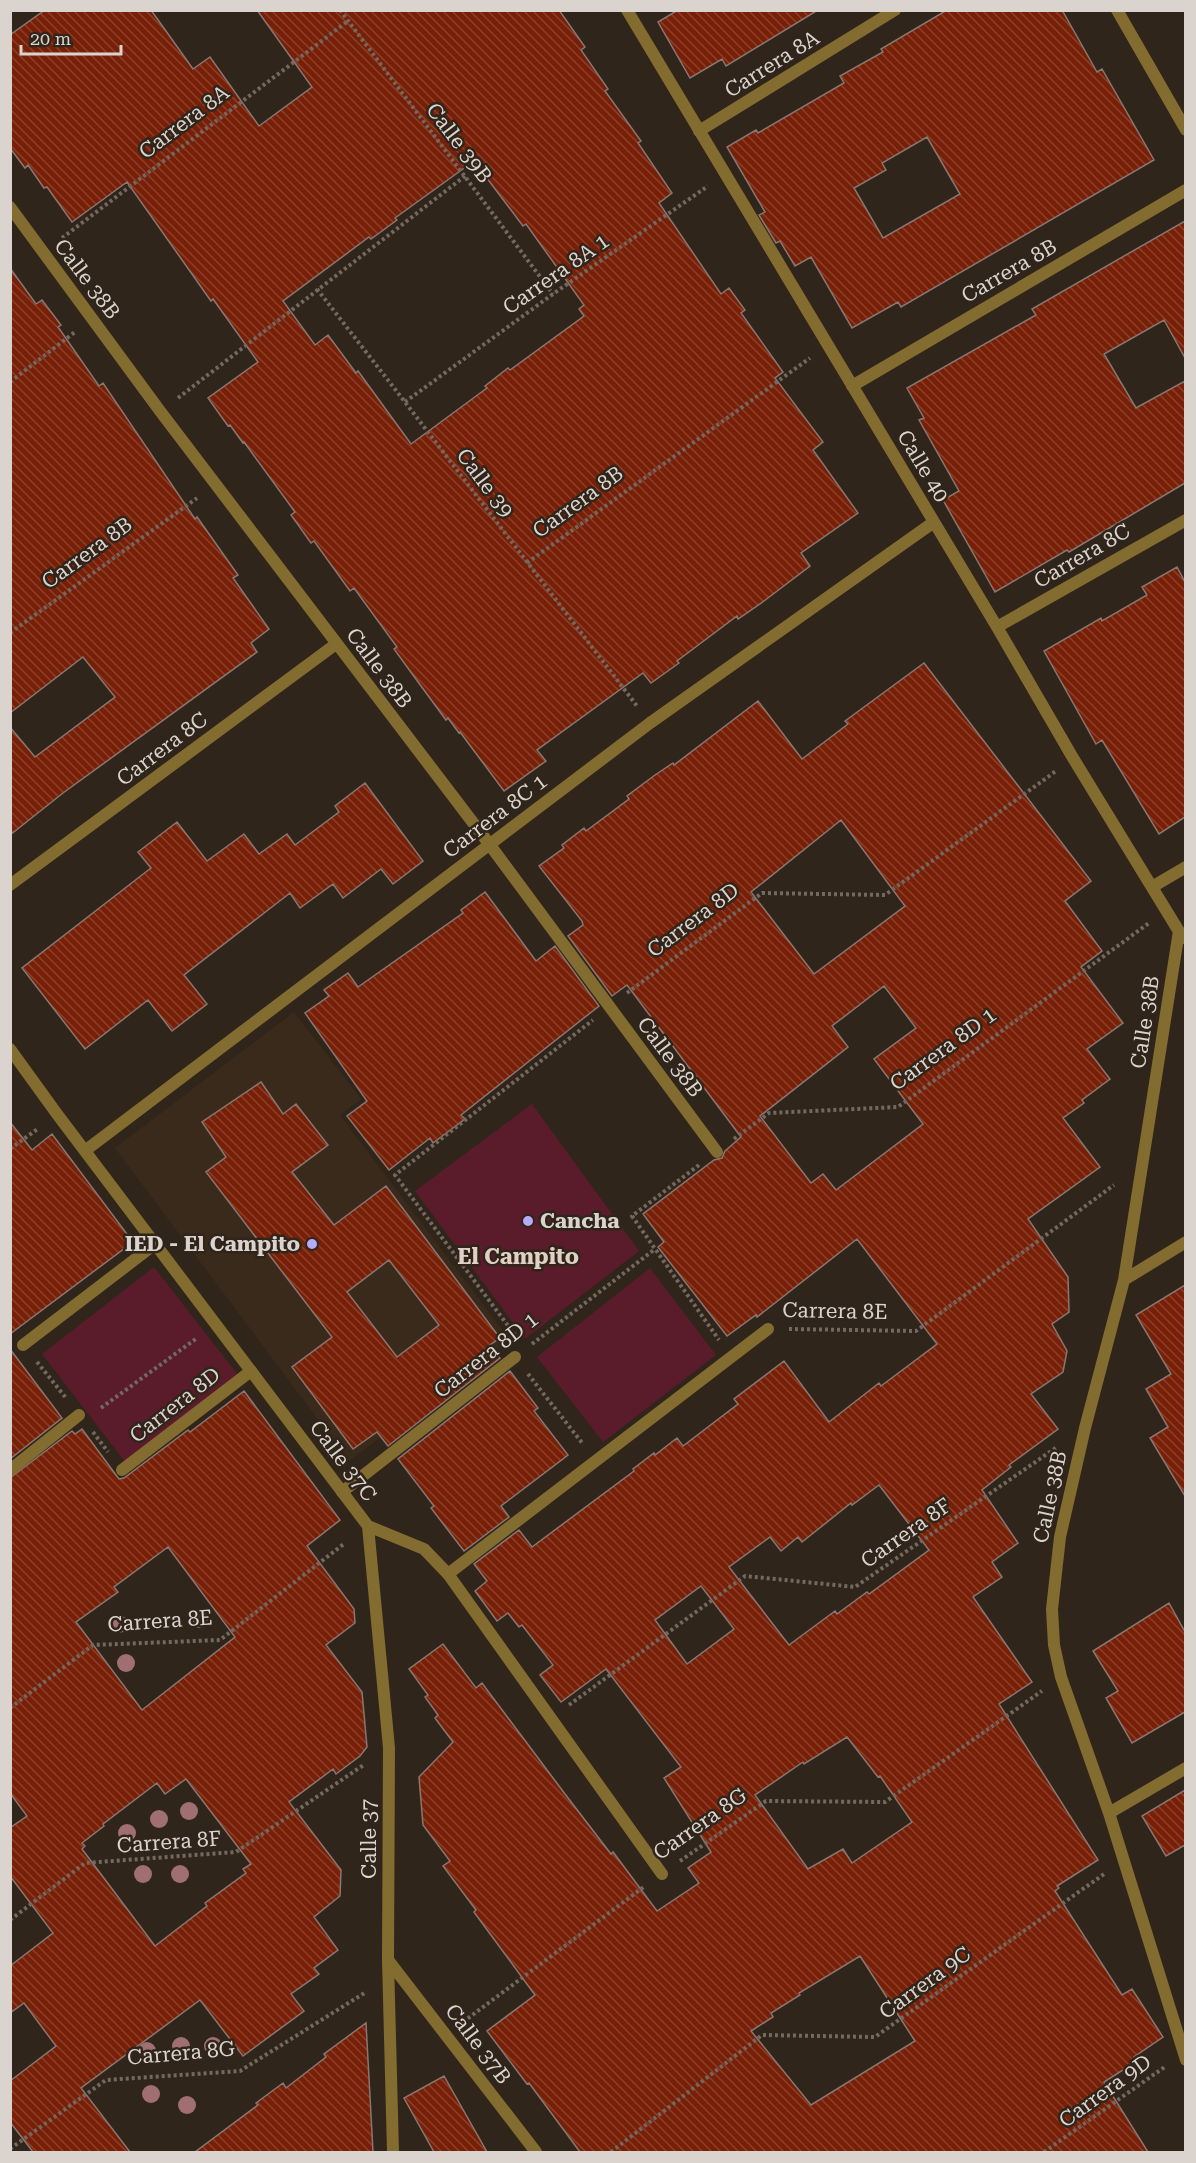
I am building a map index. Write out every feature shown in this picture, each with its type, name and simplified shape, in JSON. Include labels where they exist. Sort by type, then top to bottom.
[{"type":"street","name":"Calle 40","points":[[627,10],[997,627],[1073,758],[1182,936]]},
{"type":"street","name":"Carrera 8A","points":[[699,131],[895,10]]},
{"type":"street","points":[[1118,10],[1185,130]]},
{"type":"street","name":"Carrera 8B","points":[[852,386],[1185,190]]},
{"type":"street","name":"Calle 38B","points":[[10,207],[160,411],[490,845],[717,1152]]},
{"type":"street","name":"Carrera 8C","points":[[997,627],[1185,520]]},
{"type":"street","name":"Carrera 8C 1","points":[[86,1150],[650,723],[934,522]]},
{"type":"street","name":"Carrera 8C","points":[[10,885],[336,644]]},
{"type":"street","points":[[1152,887],[1185,867]]},
{"type":"street","name":"Calle 38B","points":[[1182,936],[1124,1280],[1085,1428],[1060,1537],[1052,1609],[1054,1645],[1061,1677],[1124,1859],[1184,2056]]},
{"type":"street","name":"Calle 37C","points":[[10,1049],[154,1244],[368,1526],[424,1549],[448,1574],[662,1874]]},
{"type":"street","points":[[1124,1280],[1185,1242]]},
{"type":"street","points":[[23,1345],[154,1244]]},
{"type":"street","name":"Carrera 8E","points":[[448,1574],[768,1329]]},
{"type":"street","name":"Carrera 8D 1","points":[[342,1492],[515,1357]]},
{"type":"street","name":"Carrera 8D","points":[[122,1470],[251,1371]]},
{"type":"street","points":[[10,1470],[79,1414]]},
{"type":"street","name":"Calle 37","points":[[368,1526],[389,1748],[388,1960],[393,2152]]},
{"type":"street","points":[[1109,1813],[1185,1768]]},
{"type":"street","name":"Calle 37B","points":[[388,1960],[536,2152]]},
{"type":"path","name":"Calle 39B","points":[[340,10],[554,294]]},
{"type":"path","name":"Carrera 8A","points":[[43,253],[348,21]]},
{"type":"path","name":"Carrera 8A 1","points":[[405,402],[726,173]]},
{"type":"path","points":[[160,411],[465,176]]},
{"type":"path","name":"Calle 39","points":[[317,290],[650,723]]},
{"type":"path","points":[[10,382],[92,319]]},
{"type":"path","name":"Carrera 8B","points":[[527,564],[828,345]]},
{"type":"path","name":"Carrera 8B","points":[[10,633],[216,484]]},
{"type":"path","name":"Carrera 8D","points":[[525,1349],[395,1175],[609,1007],[762,893],[885,895],[1073,758]]},
{"type":"path","name":"Carrera 8D 1","points":[[515,1357],[655,1249],[632,1216],[769,1113],[898,1107],[1167,910]]},
{"type":"path","points":[[10,1149],[57,1114]]},
{"type":"path","name":"Carrera 8E","points":[[768,1329],[916,1331],[1142,1165]]},
{"type":"path","points":[[655,1249],[731,1358]]},
{"type":"path","points":[[93,1414],[216,1324]]},
{"type":"path","points":[[515,1357],[596,1461]]},
{"type":"path","name":"Carrera 8F","points":[[552,1718],[746,1576],[855,1587],[1085,1428]]},
{"type":"path","name":"Carrera 8E","points":[[10,1708],[93,1645],[220,1640],[368,1526]]},
{"type":"path","name":"Carrera 8G","points":[[446,2034],[662,1874],[766,1801],[885,1802],[1061,1677]]},
{"type":"path","name":"Carrera 8F","points":[[10,1920],[85,1863],[236,1852],[389,1748]]},
{"type":"path","name":"Carrera 9C","points":[[611,2152],[762,2035],[875,2037],[1124,1859]]},
{"type":"path","name":"Carrera 8G","points":[[10,2149],[106,2080],[240,2071],[389,1978]]},
{"type":"path","name":"Carrera 9D","points":[[1044,2152],[1184,2056]]},
{"type":"shaded area","name":"IED - El Campito","points":[[294,1012],[361,1099],[340,1115],[510,1340],[349,1461],[115,1148]]},
{"type":"shaded area","name":"Cancha","points":[[532,1104],[639,1251],[525,1339],[415,1191]]},
{"type":"shaded area","points":[[154,1267],[238,1375],[126,1463],[42,1354]]},
{"type":"shaded area","points":[[650,1268],[716,1355],[603,1442],[537,1357]]},
{"type":"building","points":[[45,10],[151,10],[193,69],[210,57],[259,126],[312,87],[257,10],[559,10],[585,47],[581,50],[608,89],[605,91],[641,141],[638,143],[672,193],[659,203],[721,294],[729,288],[745,310],[741,313],[783,372],[775,378],[823,442],[813,450],[858,513],[801,553],[810,566],[738,619],[737,616],[651,683],[643,673],[537,750],[546,761],[504,791],[460,732],[448,718],[446,720],[394,649],[397,647],[354,588],[350,591],[314,541],[311,543],[291,515],[295,512],[244,442],[230,425],[228,426],[208,398],[258,362],[213,299],[211,301],[127,182],[72,222],[47,187],[44,188],[28,165],[25,168],[10,148],[10,35]],"holes":[[[474,161],[523,226],[526,224],[584,305],[579,309],[584,316],[510,370],[508,368],[485,386],[487,388],[411,444],[358,371],[356,373],[328,335],[315,345],[283,301],[369,237],[371,239],[397,220],[395,218]]]},
{"type":"building","points":[[678,10],[818,10],[726,66],[722,59],[690,78],[658,22]]},
{"type":"building","points":[[947,10],[1062,10],[1097,72],[1102,69],[1154,160],[901,307],[898,302],[852,328],[811,257],[795,266],[780,241],[776,243],[759,215],[765,212],[727,147],[756,130],[758,133],[844,83],[840,76],[883,52],[881,49]],"holes":[[[927,137],[960,194],[883,238],[854,188],[886,170],[882,163]]]},
{"type":"building","points":[[1185,221],[1185,358],[1164,320],[1104,354],[1136,408],[1185,381],[1185,483],[1069,552],[1067,550],[995,592],[943,500],[959,491],[919,420],[924,418],[907,388],[1036,315],[1032,309]]},
{"type":"building","points":[[10,268],[36,304],[42,300],[61,325],[58,327],[99,386],[103,383],[195,519],[197,517],[238,575],[233,578],[269,629],[251,643],[257,652],[63,793],[10,835],[10,727],[35,757],[115,697],[83,657],[10,713]]},
{"type":"building","points":[[1177,567],[1185,582],[1185,817],[1159,834],[1102,740],[1096,744],[1044,651],[1147,595],[1142,587]]},
{"type":"building","points":[[924,663],[1091,881],[1065,901],[1102,951],[1081,967],[1123,1023],[1087,1049],[1110,1079],[1082,1100],[1084,1103],[1063,1118],[1100,1167],[1028,1219],[1068,1277],[1069,1312],[1052,1324],[1067,1351],[1063,1372],[1031,1394],[1058,1429],[1009,1465],[1011,1467],[982,1490],[1018,1543],[992,1562],[1002,1577],[973,1597],[1032,1682],[999,1704],[1098,1860],[1057,1886],[1059,1888],[1055,1891],[1122,1995],[1132,1989],[1163,2037],[1134,2057],[1137,2061],[1104,2082],[1148,2152],[580,2152],[487,2031],[535,1995],[443,1866],[450,1861],[423,1825],[419,1777],[453,1742],[435,1718],[438,1715],[425,1697],[428,1695],[409,1669],[443,1644],[476,1688],[482,1683],[657,1911],[699,1883],[688,1868],[711,1852],[664,1778],[681,1767],[606,1669],[561,1702],[540,1675],[553,1665],[522,1625],[519,1627],[508,1613],[497,1621],[475,1591],[487,1581],[474,1564],[519,1530],[532,1547],[634,1471],[633,1469],[654,1453],[655,1455],[677,1438],[683,1446],[738,1404],[734,1399],[784,1361],[829,1422],[879,1383],[881,1386],[937,1344],[857,1239],[757,1317],[756,1315],[727,1336],[658,1247],[664,1242],[643,1214],[714,1160],[722,1158],[725,1151],[741,1137],[627,985],[612,996],[568,936],[583,925],[582,921],[539,866],[564,848],[562,845],[584,828],[586,831],[629,799],[627,796],[673,763],[674,765],[758,701],[802,759],[848,724],[845,721]],"holes":[[[841,820],[905,906],[814,974],[751,892]],[[884,986],[916,1028],[874,1059],[923,1124],[836,1190],[823,1174],[811,1183],[760,1116],[848,1047],[832,1026]],[[879,1485],[929,1550],[869,1594],[867,1592],[837,1614],[835,1611],[789,1645],[729,1567],[770,1537],[781,1551],[798,1537],[802,1542],[851,1503],[852,1505]],[[701,1586],[734,1629],[687,1664],[655,1620]],[[847,1737],[878,1777],[880,1776],[912,1822],[852,1863],[843,1849],[808,1869],[755,1795],[803,1762],[804,1764]],[[860,1956],[915,2041],[811,2105],[751,2031],[773,2017],[771,2013],[800,1995],[799,1993]]]},
{"type":"building","points":[[365,783],[423,861],[393,884],[381,869],[343,898],[333,884],[300,908],[290,893],[184,975],[207,1004],[172,1031],[148,1000],[85,1049],[22,968],[151,868],[138,852],[177,822],[207,861],[244,834],[259,854],[287,834],[295,845],[339,812],[335,806]]},
{"type":"building","points":[[485,892],[536,961],[555,946],[599,1006],[461,1115],[465,1119],[433,1143],[430,1138],[389,1170],[347,1116],[367,1101],[305,1013],[329,996],[324,990],[348,973],[358,987],[463,913],[461,910]]},
{"type":"building","points":[[261,1082],[283,1114],[296,1104],[328,1145],[292,1172],[334,1225],[386,1186],[500,1338],[490,1345],[500,1358],[388,1446],[377,1432],[353,1449],[292,1367],[332,1337],[206,1172],[226,1157],[202,1122]],"holes":[[[389,1260],[439,1325],[397,1357],[347,1292]]]},
{"type":"building","points":[[10,1122],[32,1150],[52,1134],[133,1242],[10,1334]]},
{"type":"building","points":[[1185,1285],[1185,1496],[1150,1438],[1168,1427],[1146,1389],[1171,1374],[1136,1315]]},
{"type":"building","points":[[10,1349],[62,1418],[10,1459]]},
{"type":"building","points":[[510,1371],[538,1408],[534,1411],[568,1455],[501,1506],[509,1517],[464,1551],[431,1508],[434,1506],[398,1459]]},
{"type":"building","points":[[244,1391],[340,1520],[307,1546],[354,1609],[355,1623],[326,1645],[362,1692],[367,1747],[360,1756],[336,1774],[333,1769],[289,1802],[341,1870],[340,1896],[314,1917],[338,1950],[314,1968],[319,1974],[291,1994],[304,2011],[243,2056],[200,2000],[81,2088],[130,2152],[33,2152],[10,2122],[10,2081],[56,2046],[24,2003],[10,2013],[10,1966],[53,1933],[10,1876],[10,1828],[27,1816],[10,1793],[10,1478],[72,1431],[75,1434],[82,1429],[119,1479],[124,1478],[188,1430],[190,1432]],"holes":[[[168,1547],[235,1637],[142,1710],[76,1622],[118,1592],[114,1587]],[[186,1779],[251,1864],[243,1869],[246,1873],[205,1903],[207,1906],[155,1946],[82,1849],[85,1846],[82,1843],[157,1783],[165,1794]]]},
{"type":"building","points":[[1169,1603],[1185,1632],[1185,1712],[1132,1743],[1106,1698],[1118,1691],[1093,1651]]},
{"type":"building","points":[[1185,1790],[1185,1845],[1166,1856],[1142,1816]]},
{"type":"building","points":[[366,2023],[373,2152],[195,2152],[258,2105],[256,2103],[283,2083],[286,2088],[326,2057],[324,2054]]},
{"type":"building","points":[[444,2076],[487,2152],[434,2152],[404,2098]]},
{"type":"place","name":"Cancha","points":[[528,1221]]},
{"type":"place","name":"IED - El Campito","points":[[312,1244]]},
{"type":"district","name":"El Campito","points":[[518,1256]]}]
